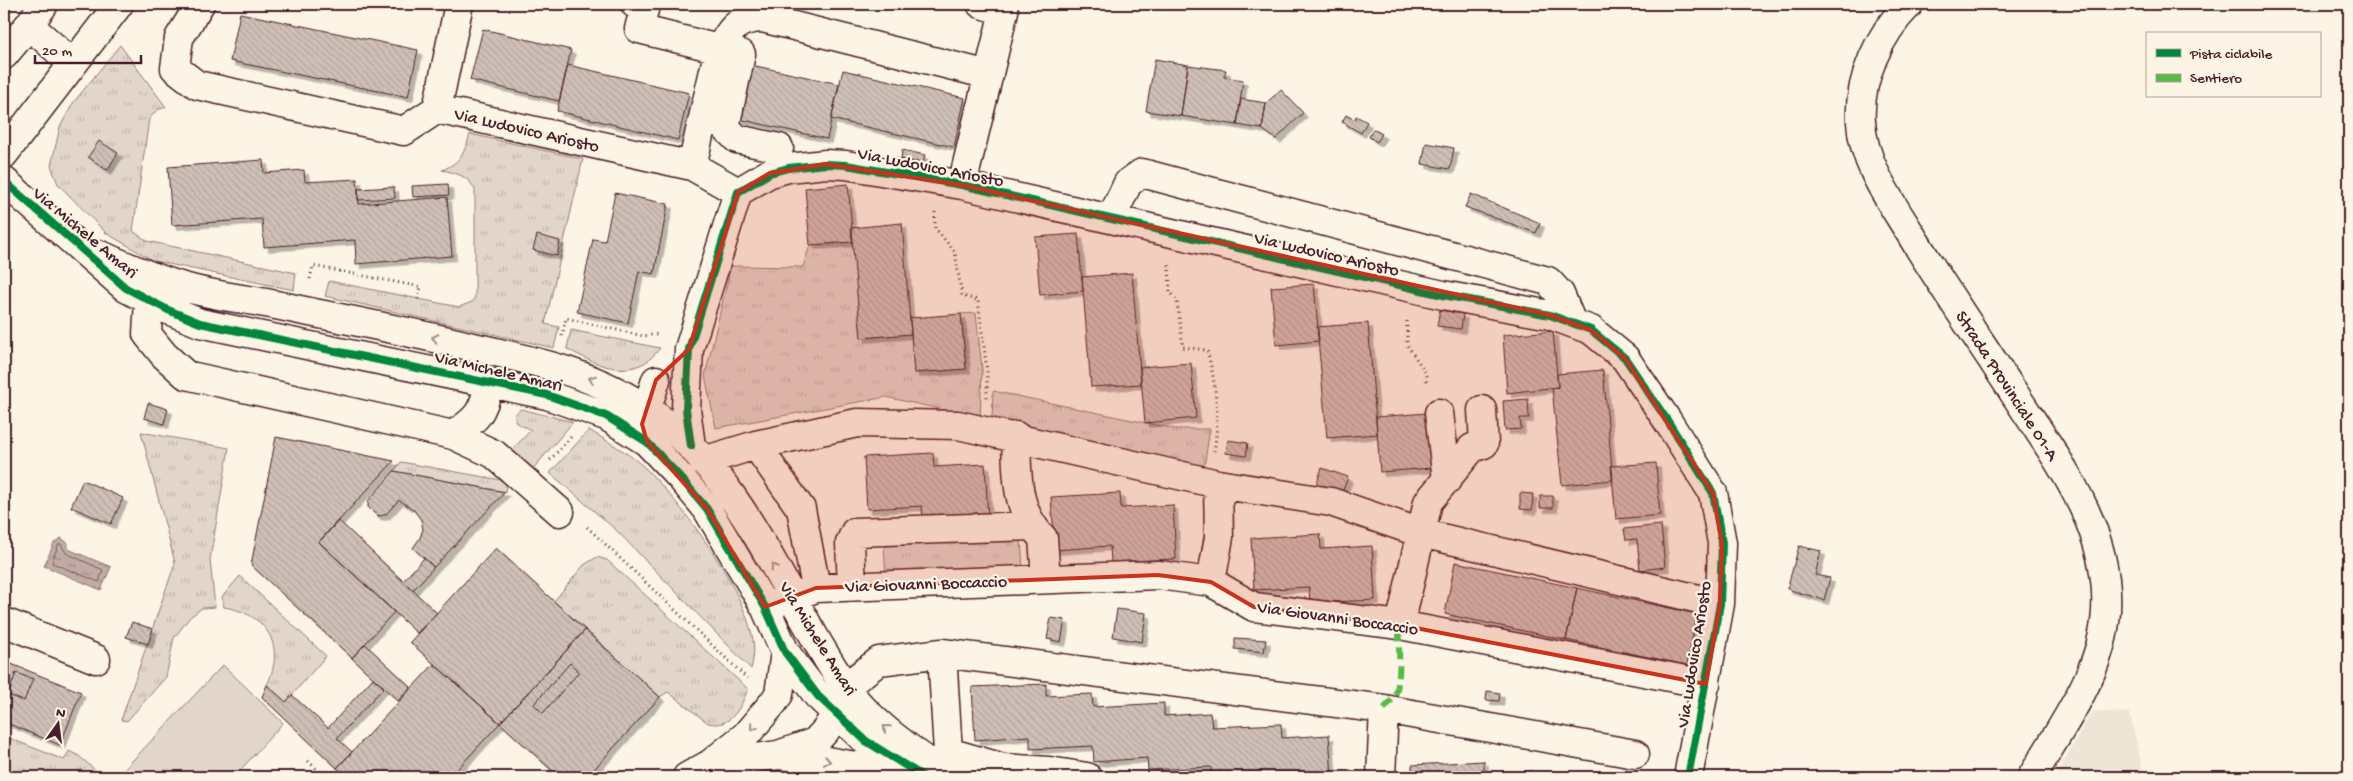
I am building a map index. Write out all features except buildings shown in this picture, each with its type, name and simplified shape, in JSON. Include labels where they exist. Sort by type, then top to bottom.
[{"type":"street","points":[[4,154],[119,4]]},
{"type":"street","name":"Via Ludovico Ariosto","points":[[200,4],[179,38],[175,68],[197,85],[404,131],[437,109],[692,166],[738,192],[770,173],[826,164],[846,165],[962,185],[1443,295],[1550,316],[1591,330],[1625,358],[1668,420],[1713,493],[1722,543],[1720,604],[1688,777]]},
{"type":"street","points":[[437,109],[459,4]]},
{"type":"street","points":[[635,4],[645,6],[639,29],[741,54],[724,127],[736,139],[779,148]]},
{"type":"street","points":[[962,185],[1004,11],[981,4]]},
{"type":"street","name":"Strada Provinciale 01-A","points":[[1909,4],[1896,17],[1880,43],[1868,72],[1861,122],[1868,157],[1884,192],[2064,470],[2092,528],[2106,583],[2106,612],[2101,643],[2090,674],[2036,775]]},
{"type":"street","points":[[4,55],[36,14],[74,64]]},
{"type":"street","points":[[692,166],[719,49],[736,25],[745,19],[762,18],[988,75]]},
{"type":"street","points":[[1111,219],[1128,184],[1142,172],[1548,281],[1560,294],[1572,323]]},
{"type":"street","name":"Via Michele Amari","points":[[4,181],[126,288],[200,323],[546,395],[606,416],[646,442],[682,479],[707,509],[765,607],[785,652],[809,685],[866,741],[936,771]]},
{"type":"street","points":[[688,437],[689,350],[738,192]]},
{"type":"street","name":"Via Michele Amari","points":[[76,244],[179,286],[434,337],[540,362],[593,379],[636,402],[688,437],[744,516],[804,592],[844,687],[890,732],[936,771]]},
{"type":"street","points":[[150,300],[147,334],[164,356],[186,376],[453,435],[494,454],[560,512]]},
{"type":"street","points":[[689,350],[656,380],[636,402],[646,442],[688,437],[756,446],[857,423],[958,424],[1213,483],[1331,502],[1421,532],[1720,604]]},
{"type":"street","points":[[453,435],[470,424],[483,409],[490,383]]},
{"type":"street","points":[[1400,625],[1428,502],[1472,448],[1484,444],[1482,410]]},
{"type":"street","points":[[1438,413],[1446,480]]},
{"type":"street","points":[[1016,436],[1017,489],[1031,526],[1043,538],[1046,579]]},
{"type":"street","points":[[756,446],[801,509],[804,592]]},
{"type":"street","points":[[1211,582],[1219,537],[1213,483]]},
{"type":"street","points":[[852,586],[850,543],[855,532],[1031,526]]},
{"type":"street","name":"Via Giovanni Boccaccio","points":[[765,607],[804,592],[852,586],[1158,575],[1211,582],[1254,607],[1400,625],[1706,684]]},
{"type":"street","points":[[4,622],[96,659]]},
{"type":"street","points":[[776,699],[785,652]]},
{"type":"street","points":[[698,771],[778,755],[814,742],[826,730],[836,713],[844,687],[879,661],[942,653],[1384,709],[1635,754]]},
{"type":"street","points":[[936,771],[942,653]]},
{"type":"street","points":[[698,771],[745,736],[776,699],[792,688],[809,685],[844,687]]},
{"type":"street","points":[[1382,777],[1384,709]]},
{"type":"street","points":[[778,755],[936,771],[1003,768],[1049,771],[1087,777]]},
{"type":"path","points":[[935,212],[936,228],[955,252],[962,296],[978,300],[987,371],[984,430]]},
{"type":"path","points":[[313,266],[421,287]]},
{"type":"path","points":[[1168,268],[1170,291],[1177,301],[1183,347],[1207,350],[1214,373],[1217,435],[1213,483]]},
{"type":"path","points":[[566,318],[643,336],[662,334]]},
{"type":"path","points":[[1407,318],[1407,345],[1426,374],[1427,387]]},
{"type":"path","points":[[528,484],[578,429],[584,407]]},
{"type":"path","points":[[560,512],[592,529],[776,699]]},
{"type":"path","points":[[308,761],[325,777]]},
{"type":"highlighted area","points":[[826,164],[962,185],[1550,315],[1591,330],[1625,358],[1713,493],[1722,543],[1720,604],[1706,684],[1400,625],[1254,607],[1211,582],[1158,575],[816,588],[765,607],[707,509],[647,442],[642,424],[645,408],[656,380],[689,349],[738,192],[770,173]]},
{"type":"shaded area","points":[[2092,711],[2130,713],[2144,777],[2055,777]]},
{"type":"green space","points":[[120,45],[166,107],[157,110],[149,119],[133,231],[147,241],[296,273],[294,290],[154,261],[106,233],[58,184],[51,166],[60,127],[73,103]]},
{"type":"green space","points":[[470,134],[583,159],[545,324],[559,327],[554,348],[325,296],[329,281],[459,307],[472,302],[475,297],[475,190],[466,178],[442,170],[453,164],[461,156]]},
{"type":"green space","points":[[853,242],[861,338],[911,334],[914,373],[966,369],[961,314],[976,313],[982,370],[980,418],[886,397],[716,428],[705,376],[731,266],[803,267],[810,245]]},
{"type":"green space","points":[[571,330],[660,348],[652,358],[636,367],[615,368],[605,366],[567,349]]},
{"type":"green space","points":[[993,391],[1175,429],[1210,429],[1204,467],[992,420]]},
{"type":"green space","points":[[521,409],[573,422],[532,470],[510,452],[531,430],[516,423],[517,412]]},
{"type":"green space","points":[[589,430],[624,451],[643,466],[675,500],[708,545],[736,592],[746,615],[754,644],[751,669],[616,530],[550,473]]},
{"type":"green space","points":[[141,432],[229,448],[210,560],[215,607],[202,608],[190,617],[174,638],[166,677],[127,721],[121,720],[175,563]]},
{"type":"green space","points":[[401,462],[507,481],[505,492],[394,471]]},
{"type":"green space","points":[[1021,540],[1023,570],[886,576],[884,546]]},
{"type":"green space","points":[[597,557],[607,560],[748,689],[742,703],[729,720],[716,724],[708,723],[668,692],[660,697],[554,601],[584,565]]},
{"type":"green space","points":[[240,576],[326,656],[286,702],[267,685],[274,657],[273,645],[269,634],[262,624],[252,617],[224,607],[222,597]]},
{"type":"green space","points":[[223,665],[283,723],[234,777],[117,777]]},
{"type":"green space","points":[[4,736],[64,760],[69,751],[79,756],[103,777],[4,777]]},
{"type":"water","points":[[61,538],[68,543],[68,549],[111,567],[101,590],[44,566],[54,543]]},
{"type":"marked path","points":[[1384,709],[1394,697],[1397,689],[1400,625]]},
{"type":"cycle path","points":[[691,446],[686,409],[689,349],[738,192],[770,173],[788,168],[826,164],[846,165],[962,185],[1443,295],[1550,315],[1591,330],[1625,358],[1713,493],[1722,543],[1720,604],[1688,777]]},
{"type":"cycle path","points":[[4,181],[126,288],[168,310],[200,323],[547,395],[606,416],[647,442],[707,509],[765,607],[785,652],[818,696],[866,741],[924,777]]}]
